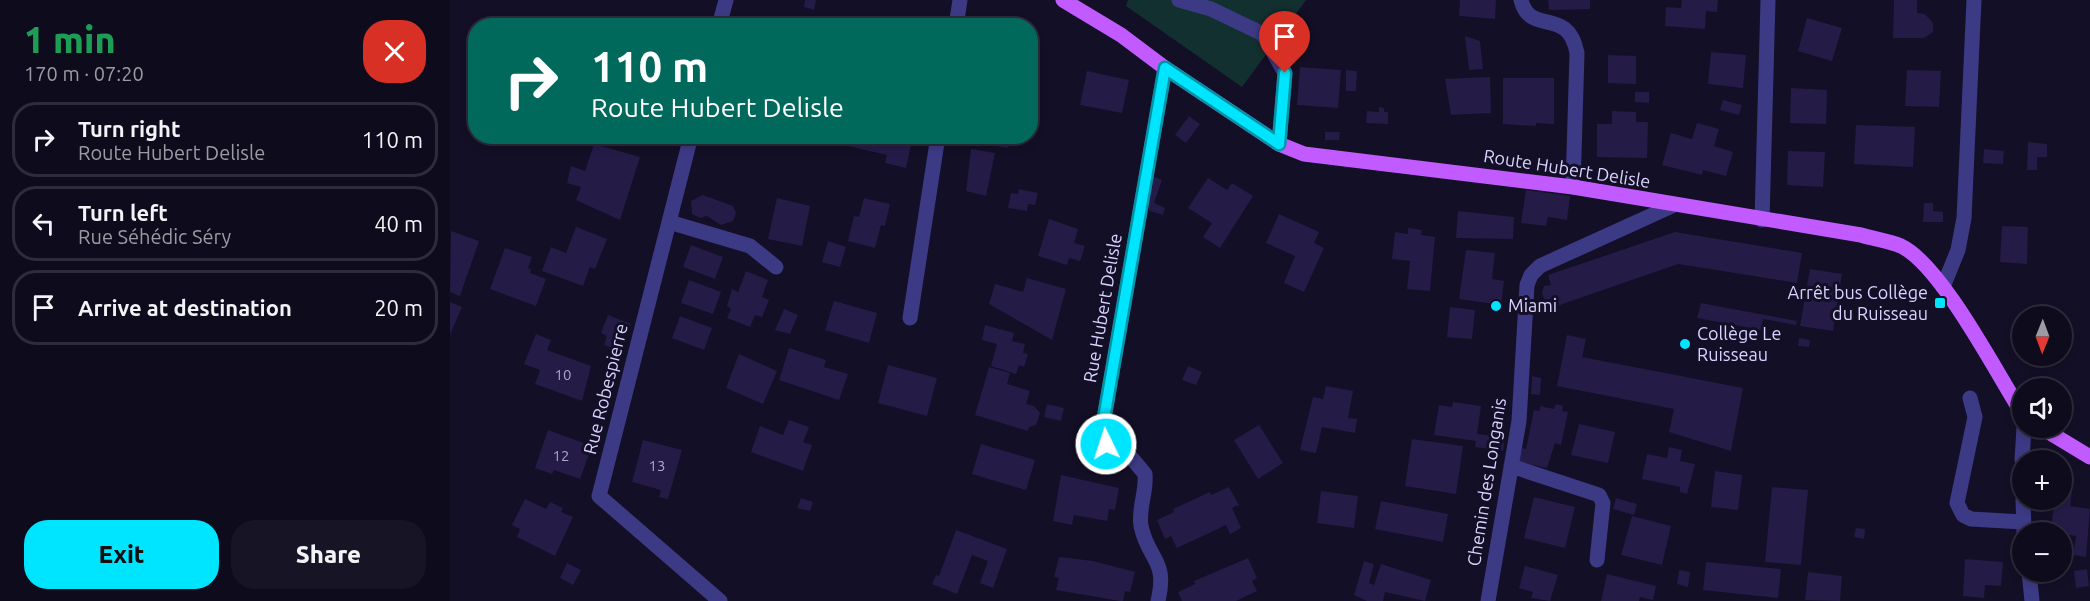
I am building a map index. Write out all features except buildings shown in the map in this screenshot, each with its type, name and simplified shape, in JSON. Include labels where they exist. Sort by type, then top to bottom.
[{"type":"main road","name":"Route Hubert Delisle","points":[[1063,0],[1121,35],[1165,68],[1279,144],[1304,154],[1573,187],[1672,206],[1861,236],[1900,246],[1915,255],[1943,287],[2012,397]]},
{"type":"main road","points":[[2059,438],[2090,457]]},
{"type":"street","points":[[721,18],[726,0]]},
{"type":"street","points":[[957,18],[960,0]]},
{"type":"street","points":[[1179,0],[1211,9],[1263,34],[1285,73],[1279,144]]},
{"type":"street","points":[[1521,0],[1524,10],[1533,19],[1564,26],[1574,37],[1577,52],[1573,187]]},
{"type":"street","points":[[1762,220],[1768,0]]},
{"type":"street","points":[[1943,287],[1958,250],[1964,218],[1974,0]]},
{"type":"street","name":"Rue Hubert Delisle","points":[[1158,601],[1162,581],[1161,571],[1141,525],[1145,474],[1130,456],[1111,449],[1102,430],[1165,68]]},
{"type":"street","name":"Rue Robespierre","points":[[689,144],[598,496],[720,601]]},
{"type":"street","points":[[910,318],[937,144]]},
{"type":"street","name":"Chemin des Longanis","points":[[1488,601],[1519,421],[1526,297],[1531,275],[1540,266],[1672,206]]},
{"type":"street","points":[[669,222],[750,246],[776,267]]},
{"type":"street","points":[[1971,398],[1975,417],[1957,503],[1963,515],[1971,519],[2012,525]]},
{"type":"street","points":[[1511,466],[1599,495],[1604,503],[1597,560]]},
{"type":"street","points":[[2030,582],[2032,601]]},
{"type":"green space","points":[[1128,0],[1306,0],[1242,87],[1126,6]]},
{"type":"place","name":"Arrêt bus Collège du Ruisseau","points":[[1940,303]]},
{"type":"place","name":"Miami","points":[[1496,306]]},
{"type":"place","name":"Collège Le Ruisseau","points":[[1685,344]]},
{"type":"route","points":[[1106,444],[1102,430],[1165,68],[1279,144],[1285,73]]}]
